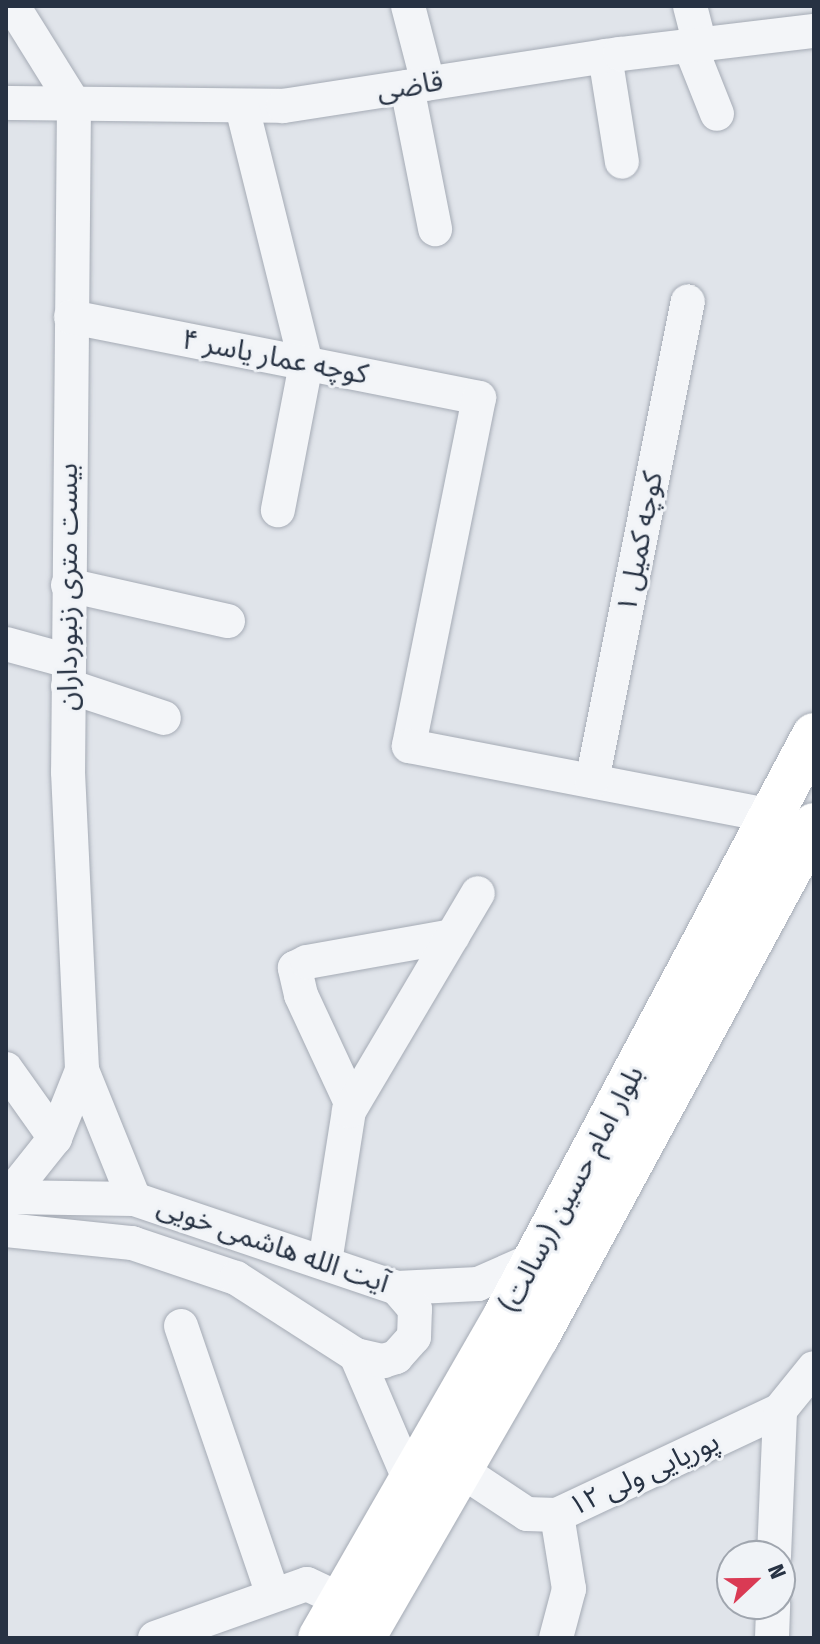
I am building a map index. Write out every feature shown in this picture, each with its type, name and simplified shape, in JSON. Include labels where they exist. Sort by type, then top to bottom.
[{"type":"main road","name":"بلوار امام حسین (رسالت)","points":[[320,1638],[535,1259],[814,735]]},
{"type":"main road","name":"بلوار امام حسین (رسالت)","points":[[363,1638],[462,1471],[814,825]]},
{"type":"street","points":[[13,6],[74,104]]},
{"type":"street","points":[[408,6],[435,229]]},
{"type":"street","points":[[690,6],[695,45],[717,114]]},
{"type":"street","name":"قاضی","points":[[6,103],[283,106],[605,56],[813,29]]},
{"type":"street","points":[[605,56],[622,162]]},
{"type":"street","name":"بیست متری زنبورداران","points":[[74,104],[68,772],[82,1070],[134,1199]]},
{"type":"street","points":[[242,107],[306,364],[278,510]]},
{"type":"street","name":"کوچه کمیل ۱","points":[[592,781],[688,302]]},
{"type":"street","name":"کوچه عمار یاسر ۴","points":[[71,317],[479,398],[409,746],[592,781]]},
{"type":"street","points":[[68,585],[228,621]]},
{"type":"street","points":[[6,644],[164,718]]},
{"type":"street","points":[[592,781],[771,816]]},
{"type":"street","points":[[325,1262],[352,1105],[478,893]]},
{"type":"street","points":[[352,1105],[301,995],[295,968],[307,962],[453,936]]},
{"type":"street","points":[[6,1069],[55,1138]]},
{"type":"street","name":"بیست متری زنبورداران","points":[[7,1208],[55,1138],[82,1070]]},
{"type":"street","name":"آیت الله هاشمی خویی","points":[[7,1208],[134,1199],[397,1288],[478,1284],[535,1259]]},
{"type":"street","name":"آیت الله هاشمی خویی","points":[[7,1208],[132,1243],[236,1278],[356,1355]]},
{"type":"street","points":[[356,1355],[383,1361],[396,1357],[414,1337],[415,1309],[397,1288]]},
{"type":"street","points":[[181,1326],[273,1595]]},
{"type":"street","points":[[356,1355],[410,1481]]},
{"type":"street","name":"پوریایی ولی ۱۲","points":[[462,1471],[527,1514],[557,1515],[780,1410],[814,1368]]},
{"type":"street","points":[[775,1540],[780,1410]]},
{"type":"street","points":[[556,1638],[569,1589],[557,1515]]},
{"type":"street","points":[[155,1638],[307,1584],[341,1600]]}]
